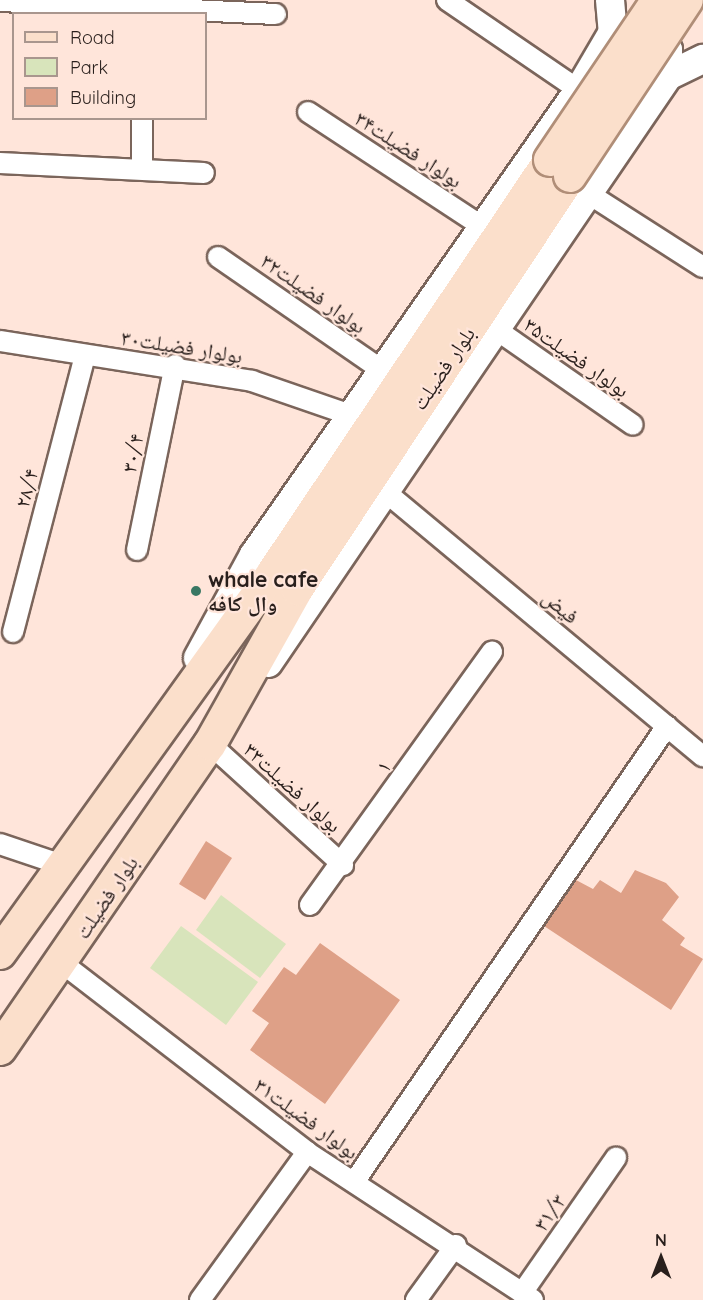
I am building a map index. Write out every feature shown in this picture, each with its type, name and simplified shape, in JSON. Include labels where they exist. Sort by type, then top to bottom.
[{"type":"main road","points":[[610,0],[613,32],[638,27],[661,39],[668,50],[668,76],[703,60]]},
{"type":"main road","name":"بلوار فضیلت","points":[[210,744],[285,580],[658,0]]},
{"type":"main road","name":"بلوار فضیلت","points":[[0,953],[59,864],[170,710],[285,580],[687,0]]},
{"type":"main road","name":"بلوار فضیلت","points":[[170,710],[254,555],[579,90],[613,32]]},
{"type":"main road","name":"بلوار فضیلت","points":[[0,1049],[62,963],[210,744],[388,494],[494,328],[668,76]]},
{"type":"street","points":[[447,0],[579,90]]},
{"type":"street","points":[[0,1],[144,10],[276,14]]},
{"type":"street","name":"بولوار فضیلت۳۴","points":[[308,112],[483,227]]},
{"type":"street","points":[[142,120],[142,168]]},
{"type":"street","points":[[0,163],[142,168],[204,173]]},
{"type":"street","points":[[586,192],[703,267]]},
{"type":"street","name":"بولوار فضیلت۳۲","points":[[218,256],[382,370]]},
{"type":"street","name":"بولوار فضیلت۳۵","points":[[494,328],[633,425]]},
{"type":"street","name":"بولوار فضیلت۳۰","points":[[0,341],[85,356],[175,365],[252,381],[351,415]]},
{"type":"street","name":"۲۸/۴","points":[[13,632],[85,356]]},
{"type":"street","name":"۳۰/۴","points":[[137,550],[175,365]]},
{"type":"street","name":"فیض","points":[[388,494],[703,756]]},
{"type":"street","name":"۱","points":[[310,905],[343,865],[492,652]]},
{"type":"street","points":[[354,1182],[666,726]]},
{"type":"street","name":"بولوار فضیلت۳۳","points":[[210,744],[343,865]]},
{"type":"street","points":[[0,844],[59,864]]},
{"type":"street","name":"بولوار فضیلت۳۱","points":[[62,963],[307,1152],[456,1245],[528,1296]]},
{"type":"street","points":[[200,1300],[307,1152]]},
{"type":"street","name":"۳۱/۳","points":[[528,1296],[616,1158]]},
{"type":"street","points":[[416,1300],[456,1245]]},
{"type":"green space","points":[[221,895],[286,944],[260,978],[196,930]]},
{"type":"green space","points":[[181,926],[258,982],[226,1025],[150,968]]},
{"type":"building","points":[[206,841],[232,858],[205,900],[179,884]]},
{"type":"building","points":[[635,870],[666,883],[679,897],[662,920],[685,938],[680,945],[703,959],[671,1010],[544,926],[576,880],[593,889],[600,880],[621,893]]},
{"type":"building","points":[[320,943],[400,1000],[325,1104],[250,1050],[269,1023],[252,1011],[284,967],[296,975]]},
{"type":"place","name":"whale cafe وال کافه","points":[[196,591]]}]
